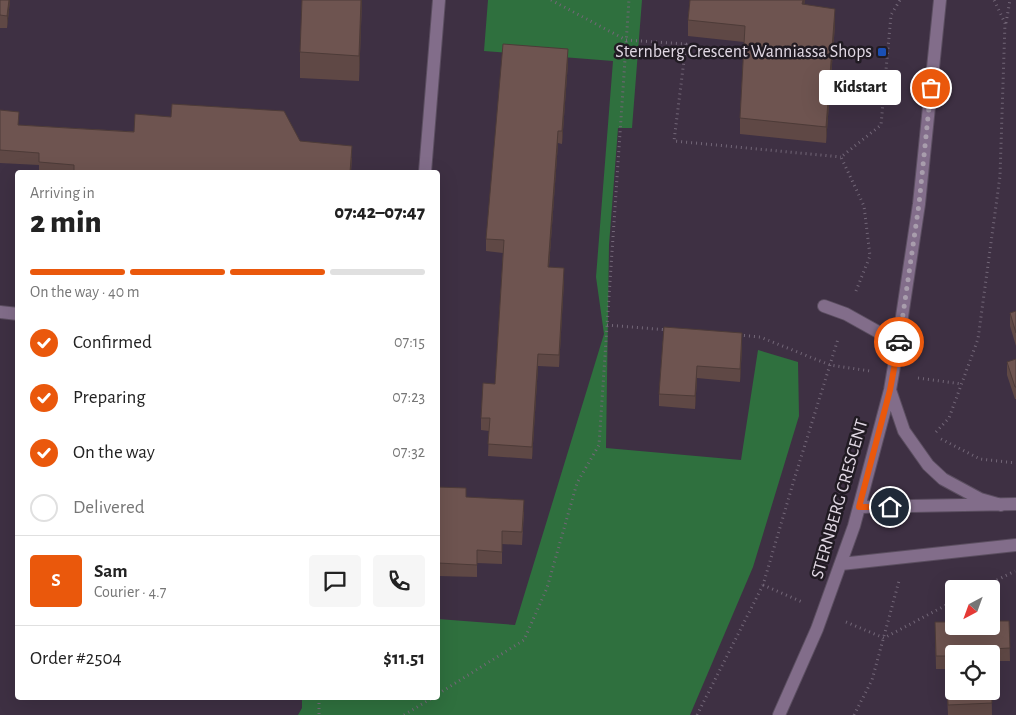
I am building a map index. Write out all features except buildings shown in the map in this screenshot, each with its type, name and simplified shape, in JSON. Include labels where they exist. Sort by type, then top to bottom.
[{"type":"street","points":[[425,170],[439,0]]},
{"type":"street","name":"STERNBERG CRESCENT","points":[[779,715],[824,612],[841,564],[859,507],[890,390],[919,204],[940,0]]},
{"type":"street","points":[[824,306],[846,314],[898,343]]},
{"type":"street","points":[[0,312],[15,314]]},
{"type":"street","points":[[890,390],[904,431],[928,465],[943,479],[980,499],[1001,505]]},
{"type":"street","points":[[859,507],[1016,504]]},
{"type":"street","points":[[841,564],[1016,545]]},
{"type":"path","points":[[551,0],[626,40],[686,44],[674,141],[841,157],[881,125],[891,15],[900,0]]},
{"type":"path","points":[[440,693],[524,640],[547,588],[577,483],[598,445],[629,0]]},
{"type":"path","points":[[994,0],[1006,23]]},
{"type":"path","points":[[1010,0],[1006,23],[1000,176],[978,338],[949,418],[933,435],[980,459],[1016,463]]},
{"type":"path","points":[[697,715],[763,585],[846,314],[870,256],[864,206],[841,157]]},
{"type":"path","points":[[606,325],[674,330]]},
{"type":"path","points":[[731,335],[760,337],[830,365]]},
{"type":"path","points":[[998,580],[1016,571]]},
{"type":"path","points":[[854,715],[872,680],[899,580]]},
{"type":"path","points":[[763,585],[884,638]]},
{"type":"path","points":[[884,638],[945,606]]},
{"type":"path","points":[[319,700],[319,715]]},
{"type":"path","points":[[404,715],[429,700]]},
{"type":"green space","points":[[488,0],[642,0],[632,128],[618,128],[609,245],[606,448],[741,460],[758,350],[798,362],[799,416],[753,567],[690,715],[298,715],[302,708],[302,700],[440,700],[440,619],[515,625],[604,334],[596,277],[613,61],[484,51]]},
{"type":"way so far","points":[[899,342],[919,204],[931,88]]},
{"type":"place","name":"Sternberg Crescent Wanniassa Shops","points":[[882,52]]},
{"type":"place","name":"Kidstart","points":[[931,88]]},
{"type":"route","points":[[890,507],[859,507],[890,390],[899,342]]}]
